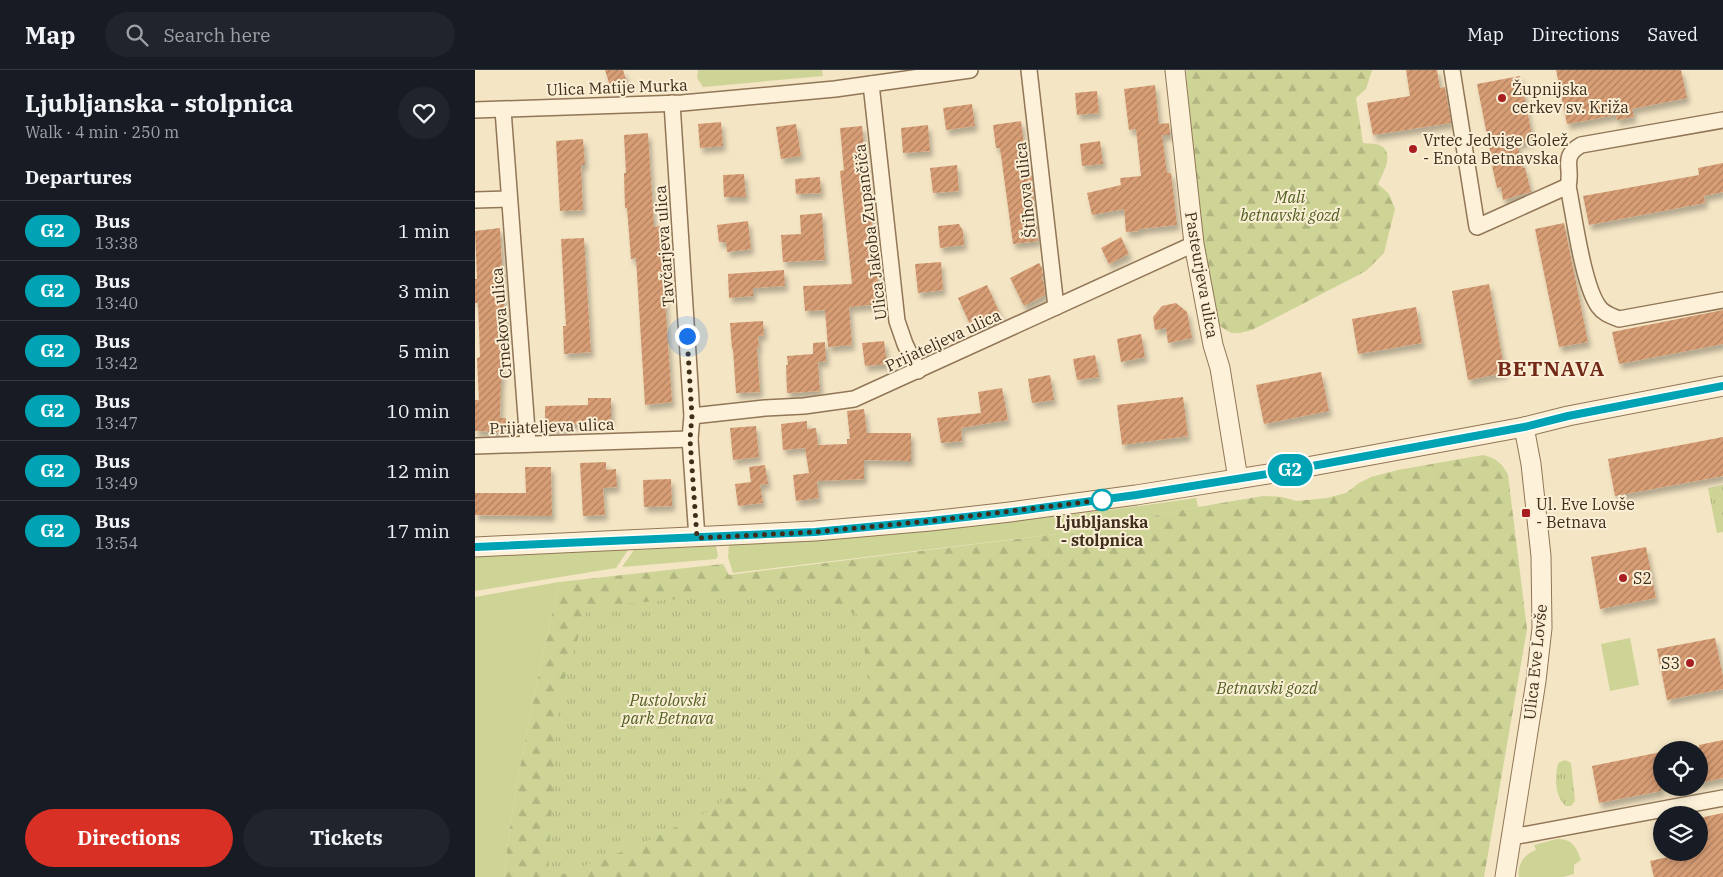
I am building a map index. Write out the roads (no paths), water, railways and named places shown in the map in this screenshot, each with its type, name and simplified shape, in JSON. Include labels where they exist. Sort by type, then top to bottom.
[{"type":"street","name":"Ulica Matije Murka","points":[[475,110],[672,103],[835,90],[970,70]]},
{"type":"street","name":"Štihova ulica","points":[[1029,70],[1056,307]]},
{"type":"street","name":"Pasteurjeva ulica","points":[[1175,70],[1194,244],[1213,345],[1220,368],[1238,479]]},
{"type":"street","points":[[1452,70],[1477,227],[1568,186]]},
{"type":"street","name":"Ulica Jakoba Zupančiča","points":[[871,84],[897,321],[905,344],[918,371]]},
{"type":"street","name":"Tavčarjeva ulica","points":[[672,103],[692,416],[690,439],[697,538]]},
{"type":"street","name":"Crnekova ulica","points":[[503,110],[528,444]]},
{"type":"street","points":[[1723,120],[1581,145],[1569,155],[1568,162],[1570,180],[1568,186],[1585,270],[1592,295],[1599,308],[1619,319],[1723,300]]},
{"type":"street","points":[[475,200],[509,199]]},
{"type":"street","name":"Prijateljeva ulica","points":[[692,416],[804,406],[854,399],[1194,244]]},
{"type":"street","points":[[475,547],[815,532],[930,521],[1136,495],[1238,479],[1524,427],[1568,416],[1723,386]]},
{"type":"street","name":"Ulica Eve Lovše","points":[[1505,877],[1536,681],[1542,628],[1541,556],[1531,464],[1524,427]]},
{"type":"street","name":"Prijateljeva ulica","points":[[475,446],[690,439]]},
{"type":"street","points":[[1512,837],[1723,798]]},
{"type":"place","name":"Župnijska cerkev sv. Križa","points":[[1502,98]]},
{"type":"place","name":"Vrtec Jedvige Golež - Enota Betnavska","points":[[1413,149]]},
{"type":"place","name":"Ljubljanska - stolpnica","points":[[1102,500]]},
{"type":"place","name":"Ul. Eve Lovše - Betnava","points":[[1526,513]]},
{"type":"place","name":"S2","points":[[1623,578]]},
{"type":"place","name":"S3","points":[[1690,663]]},
{"type":"district","name":"BETNAVA","points":[[1551,368]]},
{"type":"park label","name":"Mali betnavski gozd","points":[[1290,206]]},
{"type":"park label","name":"Betnavski gozd","points":[[1267,688]]},
{"type":"park label","name":"Pustolovski park Betnava","points":[[668,709]]}]
